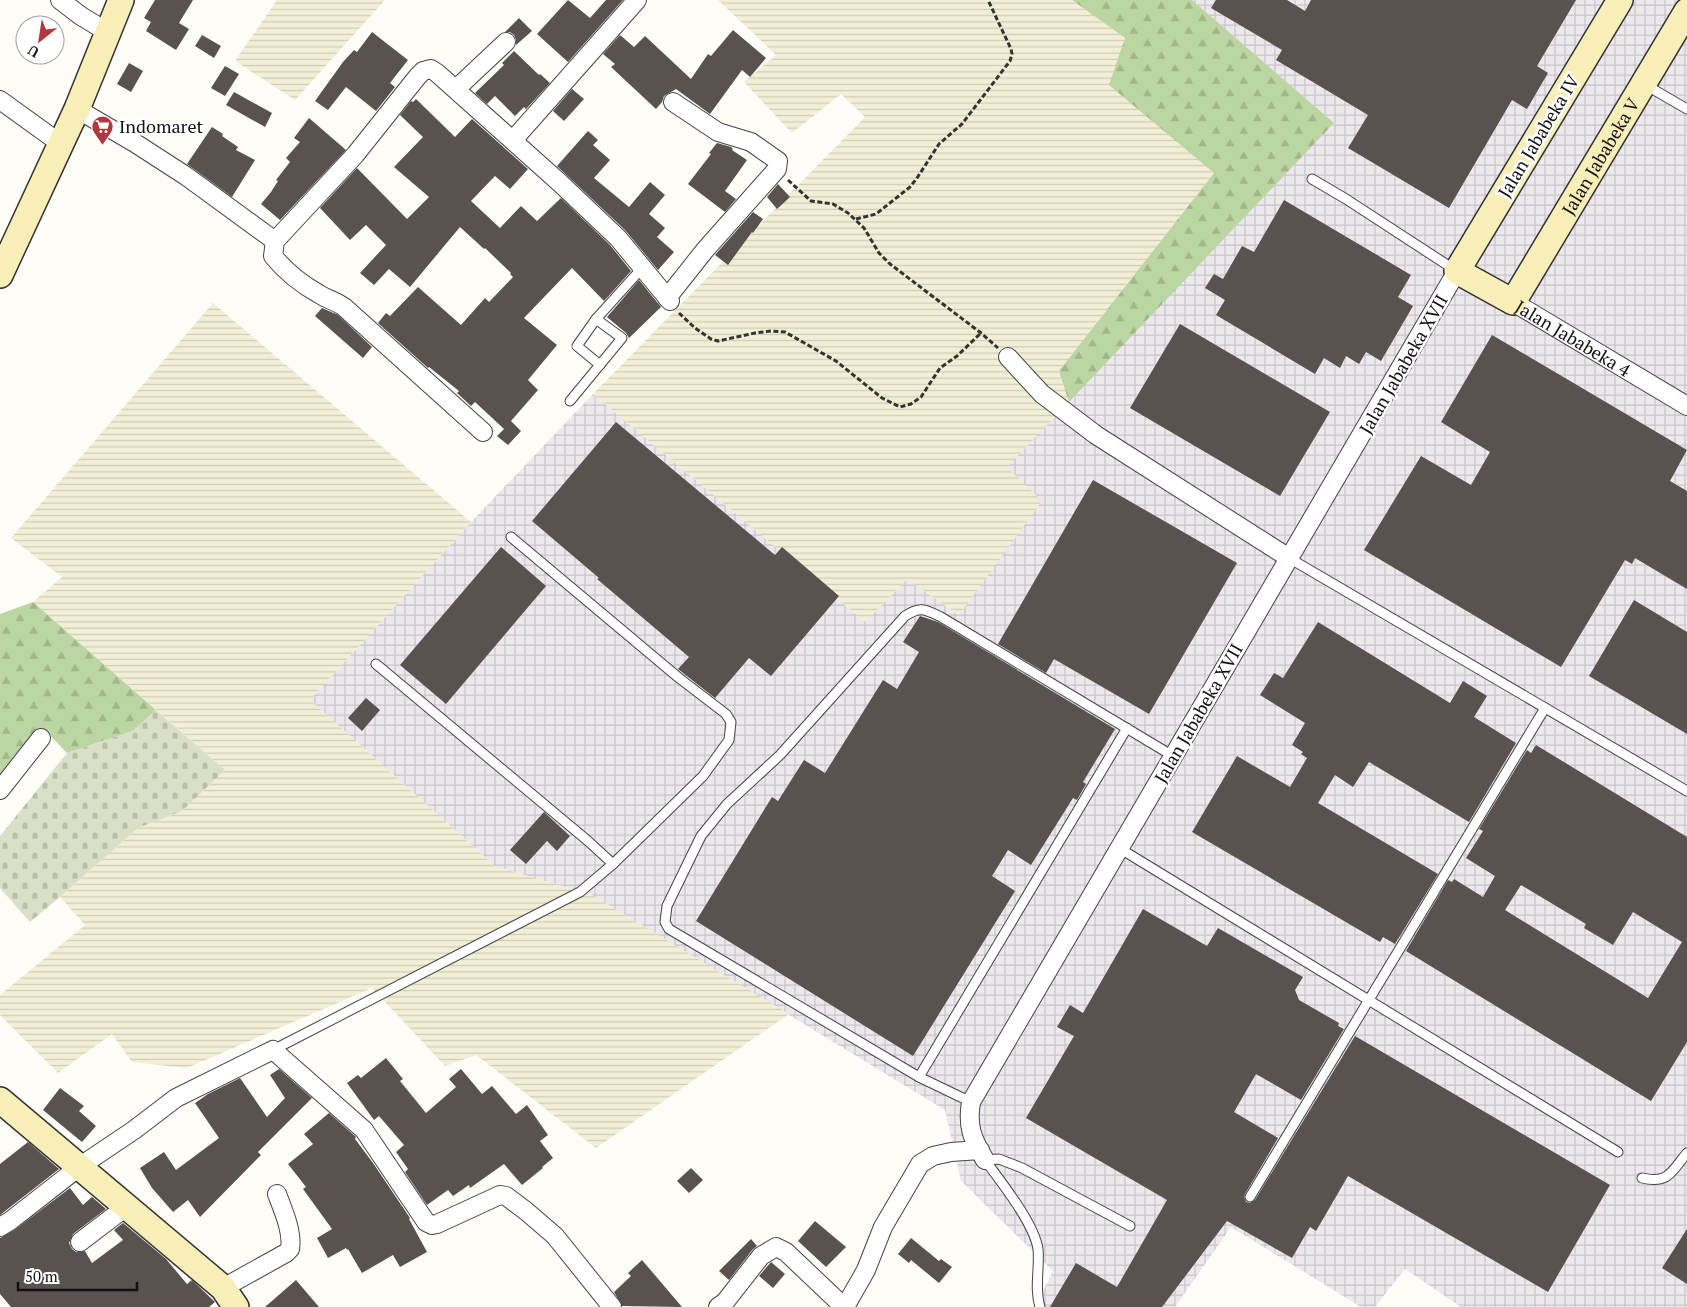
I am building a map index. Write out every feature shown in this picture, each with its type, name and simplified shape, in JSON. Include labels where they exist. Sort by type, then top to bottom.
[{"type":"street","points":[[60,0],[81,16],[109,33]]},
{"type":"street","points":[[0,275],[77,109],[121,0]]},
{"type":"street","points":[[513,140],[637,0]]},
{"type":"street","name":"Jalan Jababeka IV","points":[[1457,271],[1620,0]]},
{"type":"street","name":"Jalan Jababeka V","points":[[1513,302],[1643,84],[1686,16]]},
{"type":"street","points":[[456,89],[506,42]]},
{"type":"street","points":[[483,432],[344,307],[318,294],[291,276],[273,256],[274,241],[355,155],[406,89],[423,71],[431,70],[456,89],[513,140],[618,238],[669,299],[705,250],[777,169],[778,161],[752,142],[718,132],[673,102]]},
{"type":"street","points":[[0,100],[61,144]]},
{"type":"street","points":[[77,109],[186,176],[274,241]]},
{"type":"street","name":"Jalan Jababeka 4","points":[[1457,271],[1513,302],[1687,406]]},
{"type":"street","name":"Jalan Jababeka XVII","points":[[982,1155],[975,1143],[970,1127],[971,1102],[1457,271]]},
{"type":"street","points":[[1008,357],[1042,394],[1096,435],[1289,558]]},
{"type":"street","points":[[0,790],[41,738]]},
{"type":"street","points":[[0,1226],[10,1221],[79,1167],[134,1130],[176,1098],[273,1050],[364,1130],[426,1222],[432,1225],[437,1224],[500,1194],[506,1196],[555,1236],[591,1284],[612,1307]]},
{"type":"street","points":[[0,1100],[230,1298],[290,1249],[290,1235],[277,1194]]},
{"type":"street","points":[[718,1307],[725,1302],[761,1256],[776,1247],[786,1252],[845,1307],[866,1270],[882,1227],[920,1164],[933,1156],[951,1152],[982,1155]]},
{"type":"street","points":[[80,1242],[126,1207]]},
{"type":"lane","points":[[1643,84],[1687,109]]},
{"type":"lane","points":[[1312,179],[1457,271]]},
{"type":"lane","points":[[600,365],[577,346],[596,319],[643,267]]},
{"type":"lane","points":[[570,400],[622,338],[596,319]]},
{"type":"lane","points":[[273,1050],[580,892],[613,864],[703,776],[729,740],[731,722],[726,714],[679,678],[511,537]]},
{"type":"lane","points":[[1289,558],[1687,791]]},
{"type":"lane","points":[[971,1102],[919,1077],[670,929],[665,922],[667,906],[701,836],[727,804],[780,755],[905,616],[915,610],[930,611],[941,617],[1173,756]]},
{"type":"lane","points":[[376,664],[613,864]]},
{"type":"lane","points":[[1250,1197],[1546,708]]},
{"type":"lane","points":[[919,1077],[1127,728]]},
{"type":"lane","points":[[1119,848],[1618,1152]]},
{"type":"lane","points":[[1642,1178],[1655,1181],[1663,1179],[1671,1174],[1687,1154]]},
{"type":"lane","points":[[982,1155],[1009,1162],[1130,1226]]},
{"type":"lane","points":[[982,1155],[1021,1213],[1035,1238],[1038,1250],[1037,1282],[1040,1307]]},
{"type":"path","points":[[855,220],[876,214],[910,187],[942,140],[962,124],[1010,60],[1011,48],[988,0]]},
{"type":"path","points":[[777,169],[811,201],[833,204],[848,213],[864,228],[879,253],[890,264],[981,333],[1008,357]]},
{"type":"path","points":[[669,299],[682,317],[711,339],[718,341],[754,333],[785,332],[836,361],[882,398],[900,407],[911,404],[921,397],[940,368],[957,356],[981,333]]},
{"type":"shaded area","points":[[277,0],[385,0],[295,100],[235,61]]},
{"type":"shaded area","points":[[718,0],[1072,0],[1125,38],[1110,85],[1214,173],[1059,371],[1069,402],[1007,467],[1042,501],[959,615],[907,579],[865,622],[593,394],[865,117],[841,94],[792,133],[744,82],[776,55]]},
{"type":"shaded area","points":[[1192,0],[1687,0],[1687,1307],[1461,1307],[1405,1269],[1375,1307],[1361,1307],[1231,1227],[1175,1307],[1040,1307],[1038,1301],[1053,1271],[961,1181],[945,1110],[592,895],[495,866],[310,700],[471,522],[593,394],[865,622],[907,579],[959,615],[1006,467],[1334,123]]},
{"type":"shaded area","points":[[213,303],[471,522],[310,700],[495,866],[592,895],[789,1014],[596,1148],[476,1055],[445,1066],[372,988],[187,1068],[132,1062],[112,1034],[58,1073],[0,1015],[0,995],[85,925],[60,897],[138,828],[182,811],[225,770],[33,602],[62,577],[11,538]]},
{"type":"green space","points":[[1072,0],[1192,0],[1334,123],[1069,402],[1059,371],[1214,173],[1109,85],[1125,38]]},
{"type":"green space","points":[[33,602],[156,710],[133,731],[67,753],[45,730],[0,784],[0,614]]},
{"type":"green space","points":[[156,710],[225,770],[182,811],[138,828],[30,922],[0,888],[0,836],[67,753],[133,731]]},
{"type":"building","points":[[155,0],[193,0],[179,23],[189,29],[176,50],[146,31],[151,22],[144,18]]},
{"type":"building","points":[[568,0],[590,18],[606,0],[623,0],[568,62],[537,34]]},
{"type":"building","points":[[1216,0],[1287,0],[1305,11],[1311,0],[1576,0],[1537,66],[1548,73],[1527,109],[1512,100],[1449,208],[1348,148],[1368,115],[1276,60],[1282,50],[1211,8]]},
{"type":"building","points":[[519,18],[532,31],[516,45],[514,35],[510,32],[505,32]]},
{"type":"building","points":[[733,30],[766,58],[750,77],[742,70],[710,114],[676,89],[664,96],[656,109],[611,67],[615,64],[603,54],[620,35],[634,47],[645,36],[691,79],[708,54],[711,56]]},
{"type":"building","points":[[372,32],[408,60],[390,83],[395,87],[376,111],[346,87],[328,110],[315,101],[343,62],[354,50],[357,52]]},
{"type":"building","points":[[202,35],[221,46],[214,58],[195,46]]},
{"type":"building","points":[[514,51],[550,83],[526,109],[524,107],[515,116],[495,96],[487,104],[475,93],[504,65],[502,63]]},
{"type":"building","points":[[129,63],[143,71],[131,92],[117,84]]},
{"type":"building","points":[[225,66],[239,74],[225,96],[211,88]]},
{"type":"building","points":[[572,89],[584,99],[564,121],[553,111]]},
{"type":"building","points":[[234,92],[272,113],[265,127],[226,105]]},
{"type":"building","points":[[416,99],[455,137],[472,119],[528,169],[510,189],[495,176],[471,201],[500,228],[521,206],[537,221],[561,198],[610,245],[631,271],[604,301],[572,268],[524,318],[557,345],[528,380],[538,390],[511,421],[521,431],[508,445],[497,436],[504,429],[475,402],[471,406],[457,393],[459,391],[428,368],[378,323],[386,313],[390,316],[418,287],[461,325],[485,298],[489,302],[513,277],[511,273],[460,227],[410,287],[389,269],[374,285],[360,273],[386,245],[366,225],[350,240],[320,208],[357,168],[407,219],[429,197],[394,167],[423,137],[400,115],[411,101],[413,102]]},
{"type":"building","points":[[309,118],[346,150],[280,220],[261,204],[290,162],[286,158],[300,142],[294,138]]},
{"type":"building","points":[[212,127],[238,147],[236,150],[255,160],[232,197],[187,164]]},
{"type":"building","points":[[588,131],[598,140],[593,145],[610,160],[594,178],[629,207],[650,182],[665,195],[649,214],[665,228],[657,237],[674,252],[658,270],[625,230],[557,166]]},
{"type":"building","points":[[717,143],[731,147],[732,150],[747,160],[725,191],[736,199],[725,212],[688,184]]},
{"type":"building","points":[[778,184],[790,197],[777,209],[767,197]]},
{"type":"building","points":[[1284,200],[1411,275],[1398,297],[1413,306],[1381,361],[1366,352],[1359,364],[1346,356],[1340,368],[1324,358],[1315,374],[1216,315],[1225,300],[1205,288],[1214,274],[1223,279],[1242,246],[1254,252]]},
{"type":"building","points":[[753,212],[763,219],[728,265],[715,255]]},
{"type":"building","points":[[639,280],[661,307],[629,338],[626,333],[607,317]]},
{"type":"building","points":[[322,308],[338,315],[372,347],[363,358],[315,316]]},
{"type":"building","points":[[1180,324],[1330,412],[1280,496],[1130,408]]},
{"type":"building","points":[[1492,335],[1687,450],[1670,481],[1687,491],[1687,589],[1635,558],[1632,564],[1625,560],[1561,667],[1364,550],[1421,456],[1471,485],[1490,452],[1441,422]]},
{"type":"building","points":[[616,422],[775,555],[782,547],[839,596],[771,676],[749,658],[715,698],[678,669],[689,657],[532,521]]},
{"type":"building","points":[[1093,480],[1237,563],[1149,714],[1054,659],[1046,673],[998,644]]},
{"type":"building","points":[[501,547],[546,586],[446,704],[400,665]]},
{"type":"building","points":[[1634,600],[1687,632],[1687,734],[1589,676]]},
{"type":"building","points":[[920,616],[938,622],[1115,729],[1083,782],[1086,784],[1077,800],[1073,798],[1031,865],[1008,850],[992,876],[1015,891],[913,1056],[696,921],[772,797],[778,801],[804,760],[825,773],[883,680],[897,689],[919,652],[903,642]]},
{"type":"building","points":[[1318,622],[1450,703],[1463,681],[1487,696],[1474,717],[1516,743],[1469,822],[1369,762],[1353,787],[1335,775],[1318,803],[1438,874],[1395,944],[1383,937],[1380,942],[1192,832],[1237,756],[1290,787],[1307,758],[1301,754],[1303,752],[1292,745],[1305,723],[1260,695],[1274,673],[1283,678]]},
{"type":"building","points":[[366,698],[380,710],[362,731],[348,718]]},
{"type":"building","points":[[1536,745],[1687,837],[1687,1042],[1651,1101],[1406,951],[1448,880],[1452,882],[1454,879],[1483,897],[1495,876],[1466,858],[1483,831],[1479,829],[1527,750],[1531,753]],"holes":[[[1521,885],[1586,924],[1584,928],[1613,945],[1633,912],[1682,942],[1648,998],[1505,910]]]},
{"type":"building","points":[[544,812],[570,836],[557,851],[547,841],[526,864],[510,850]]},
{"type":"building","points":[[1143,909],[1207,946],[1218,928],[1303,977],[1295,990],[1299,1000],[1339,1023],[1338,1026],[1344,1029],[1301,1100],[1256,1074],[1234,1112],[1278,1138],[1245,1194],[1246,1202],[1250,1203],[1255,1200],[1355,1036],[1610,1185],[1548,1292],[1348,1176],[1316,1231],[1310,1227],[1292,1258],[1227,1221],[1162,1307],[1050,1307],[1076,1263],[1117,1287],[1167,1200],[1026,1118],[1074,1036],[1057,1027],[1070,1005],[1083,1013]]},
{"type":"building","points":[[386,1058],[403,1079],[400,1081],[426,1113],[456,1087],[449,1079],[461,1069],[482,1094],[492,1086],[516,1114],[527,1105],[548,1135],[540,1141],[553,1158],[522,1185],[504,1164],[470,1188],[469,1185],[453,1196],[448,1190],[427,1205],[405,1172],[408,1169],[396,1152],[404,1145],[379,1116],[374,1120],[347,1083],[358,1075],[361,1078]]},
{"type":"building","points":[[279,1069],[312,1098],[258,1152],[261,1155],[200,1217],[188,1200],[173,1212],[152,1188],[140,1168],[164,1152],[176,1170],[219,1138],[195,1103],[208,1094],[240,1078],[267,1117],[285,1098],[270,1075]]},
{"type":"building","points":[[60,1088],[84,1106],[79,1111],[96,1126],[82,1142],[43,1110]]},
{"type":"building","points":[[329,1113],[356,1137],[355,1139],[410,1218],[427,1252],[400,1267],[393,1255],[362,1273],[346,1248],[328,1258],[317,1238],[332,1229],[303,1189],[306,1187],[288,1164],[313,1144],[304,1134]]},
{"type":"building","points":[[28,1142],[59,1169],[0,1215],[0,1164]]},
{"type":"building","points":[[691,1168],[703,1180],[689,1193],[677,1181]]},
{"type":"building","points":[[70,1188],[83,1205],[92,1197],[106,1209],[73,1234],[69,1243],[72,1249],[76,1252],[85,1251],[92,1263],[123,1240],[114,1230],[123,1223],[166,1259],[187,1284],[192,1280],[215,1302],[209,1307],[11,1307],[0,1294],[0,1238],[16,1229]]},
{"type":"building","points":[[815,1221],[846,1247],[826,1267],[798,1241]]},
{"type":"building","points":[[1687,1229],[1687,1284],[1662,1268]]},
{"type":"building","points":[[911,1238],[939,1261],[941,1259],[952,1267],[939,1283],[911,1260],[909,1263],[898,1254]]},
{"type":"building","points":[[751,1239],[757,1246],[729,1280],[719,1271]]},
{"type":"building","points":[[642,1260],[682,1307],[622,1306],[614,1292],[631,1276],[628,1273]]},
{"type":"building","points":[[771,1262],[785,1274],[773,1288],[759,1276]]},
{"type":"building","points":[[296,1280],[319,1307],[265,1307]]},
{"type":"place","name":"Indomaret","points":[[103,145]]}]
